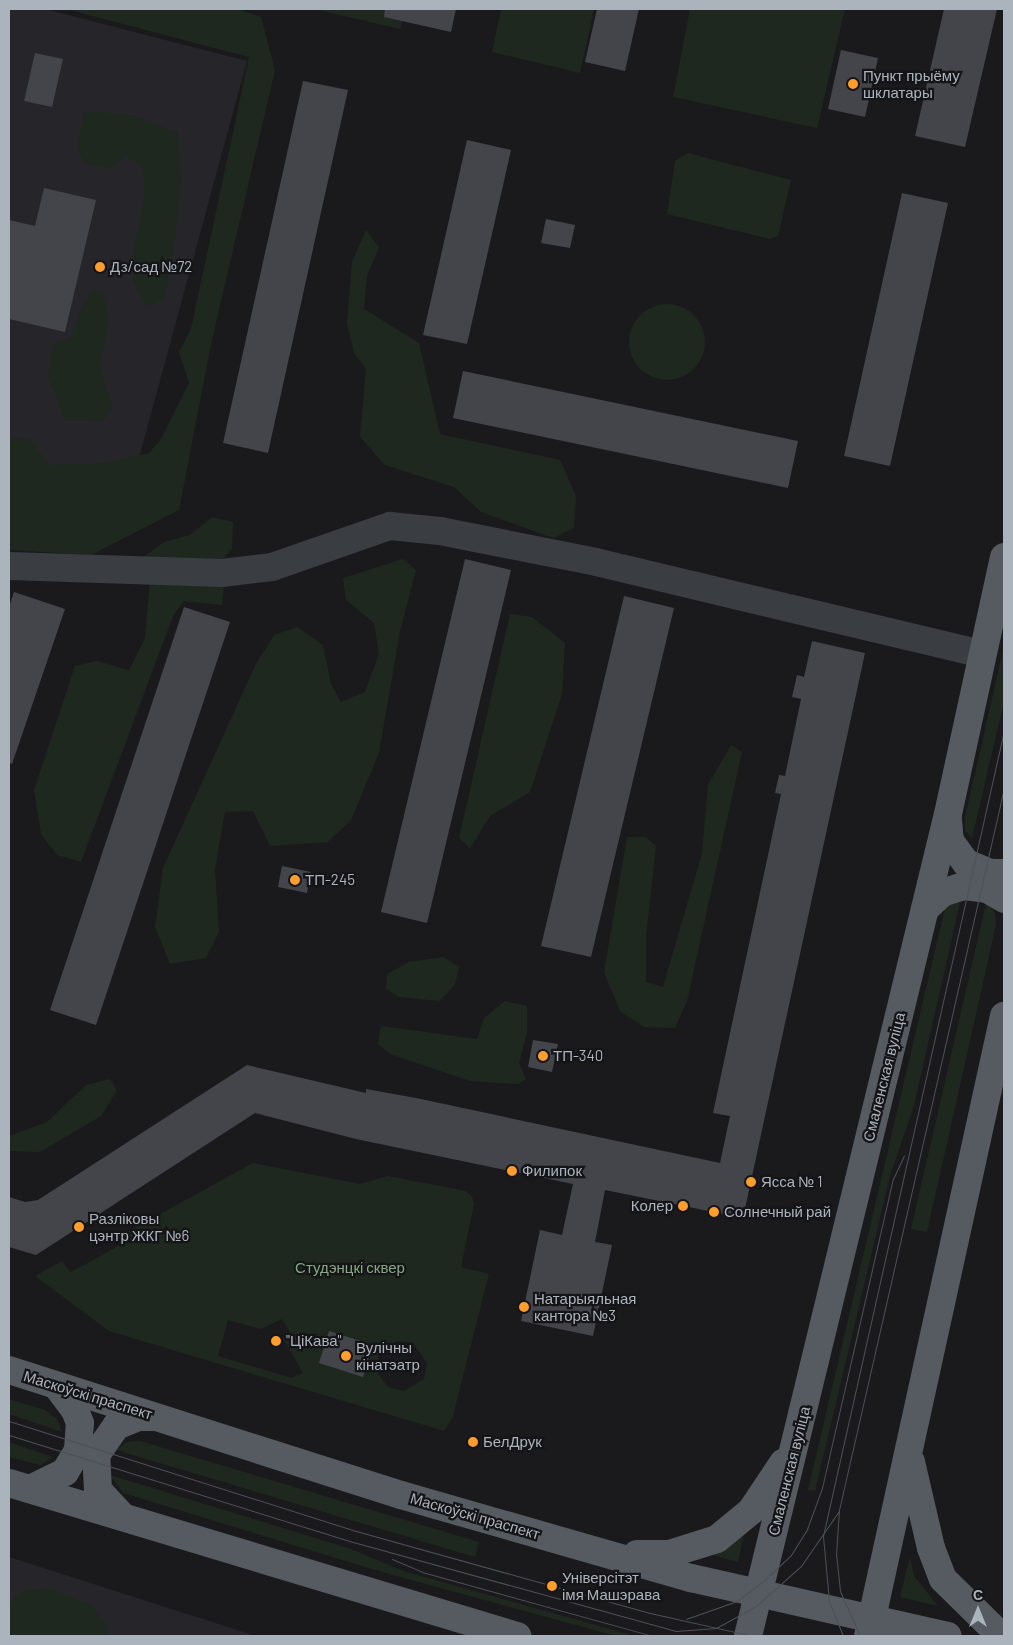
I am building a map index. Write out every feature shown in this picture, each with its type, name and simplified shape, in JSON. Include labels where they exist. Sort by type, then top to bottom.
[{"type":"main road","name":"Смаленская вуліца","points":[[748,1636],[948,814],[1004,557]]},
{"type":"main road","points":[[948,814],[947,827],[956,853],[978,870],[1004,873]]},
{"type":"main road","points":[[925,909],[942,893],[964,886],[987,889],[1004,899]]},
{"type":"main road","points":[[870,1628],[1004,1016]]},
{"type":"main road","name":"Маскоўскі праспект","points":[[9,1370],[401,1495],[605,1553],[870,1628],[948,1636]]},
{"type":"main road","points":[[20,1486],[65,1472],[78,1450],[80,1430],[75,1410],[57,1386]]},
{"type":"main road","points":[[134,1520],[112,1509],[98,1490],[96,1455],[116,1426],[138,1417],[162,1419]]},
{"type":"main road","points":[[605,1553],[669,1554],[717,1539],[752,1511],[796,1439]]},
{"type":"main road","points":[[909,1448],[916,1492],[943,1579],[1001,1636]]},
{"type":"main road","points":[[20,1486],[517,1636]]},
{"type":"street","points":[[9,566],[222,573],[272,567],[390,526],[440,531],[596,562],[982,654]]},
{"type":"shaded area","name":"Дз/сад №72","points":[[9,9],[45,9],[247,61],[127,502],[9,473]]},
{"type":"shaded area","points":[[9,1557],[256,1636],[9,1636]]},
{"type":"green space","points":[[66,9],[237,9],[261,17],[275,70],[211,344],[179,510],[91,555],[9,550],[9,436],[30,439],[49,465],[105,463],[149,453],[161,439],[189,383],[179,352],[191,329],[249,57]]},
{"type":"green space","points":[[314,9],[405,9],[400,29]]},
{"type":"green space","points":[[501,9],[594,9],[580,73],[492,52]]},
{"type":"green space","points":[[690,9],[845,9],[817,128],[673,97]]},
{"type":"green space","points":[[84,111],[131,115],[178,132],[181,180],[175,241],[165,297],[148,307],[133,283],[135,243],[145,195],[143,167],[126,156],[109,169],[84,163],[77,146]]},
{"type":"green space","points":[[688,153],[791,180],[778,236],[770,239],[667,214],[675,161]]},
{"type":"green space","points":[[366,230],[379,247],[367,276],[364,309],[419,343],[440,434],[560,460],[576,496],[574,528],[553,538],[481,512],[454,487],[385,465],[360,437],[366,369],[354,353],[347,323],[352,262]]},
{"type":"green space","points":[[95,287],[105,300],[108,322],[100,366],[113,408],[103,421],[65,420],[48,377],[52,344],[71,337],[83,304]]},
{"type":"green space","points":[[660,304],[674,304],[688,310],[699,321],[705,335],[702,357],[694,369],[674,380],[660,380],[646,374],[635,363],[629,349],[629,335],[635,321],[646,310]]},
{"type":"green space","points":[[212,517],[233,522],[232,549],[219,563],[137,562],[164,542],[190,535]]},
{"type":"green space","points":[[403,559],[416,570],[400,631],[379,753],[351,820],[328,842],[270,846],[253,811],[225,812],[215,869],[219,932],[206,958],[170,964],[155,927],[163,868],[255,666],[274,635],[297,627],[323,645],[331,684],[341,702],[365,692],[379,654],[374,623],[346,600],[343,578]]},
{"type":"green space","points":[[150,581],[224,584],[222,605],[184,601],[173,616],[81,862],[57,855],[41,834],[34,790],[75,666],[97,661],[129,670],[145,638]]},
{"type":"green space","points":[[510,614],[532,617],[565,643],[562,694],[530,792],[490,816],[470,848],[459,838]]},
{"type":"green space","points":[[1004,646],[1004,702],[972,838],[965,830],[965,817]]},
{"type":"green space","points":[[731,745],[742,752],[687,1001],[675,1028],[644,1027],[620,1011],[604,972],[627,837],[646,837],[656,846],[646,936],[646,982],[663,987],[702,853],[708,785]]},
{"type":"green space","points":[[962,893],[914,1106],[890,1176],[815,1491],[808,1490],[945,908]]},
{"type":"green space","points":[[987,899],[995,913],[996,925],[927,1232],[911,1229]]},
{"type":"green space","points":[[443,957],[459,967],[455,984],[440,1001],[399,997],[386,989],[387,974],[409,962]]},
{"type":"green space","points":[[505,1001],[527,1006],[527,1033],[519,1063],[526,1079],[518,1084],[470,1081],[390,1054],[378,1044],[381,1026],[477,1039],[484,1018]]},
{"type":"green space","points":[[110,1079],[117,1091],[101,1116],[40,1152],[9,1151],[9,1136],[47,1122],[86,1085]]},
{"type":"green space","name":"Студэнцкі сквер","points":[[253,1163],[360,1184],[388,1176],[466,1191],[472,1197],[474,1204],[461,1267],[489,1274],[452,1419],[444,1431],[109,1331],[35,1276],[62,1261],[70,1272],[125,1242],[122,1235]],"holes":[[[282,1319],[291,1334],[283,1338],[303,1373],[291,1378],[218,1356],[228,1320],[261,1329]],[[396,1341],[413,1343],[427,1363],[424,1379],[404,1391],[388,1387],[378,1374],[378,1357]]]},
{"type":"green space","points":[[9,1399],[45,1410],[57,1419],[62,1432],[9,1414]]},
{"type":"green space","points":[[140,1441],[479,1542],[475,1557],[116,1450],[127,1442]]},
{"type":"green space","points":[[9,1442],[53,1457],[41,1465],[9,1457]]},
{"type":"green space","points":[[110,1475],[351,1549],[403,1571],[635,1636],[616,1636],[382,1572],[123,1493]]},
{"type":"green space","points":[[746,1524],[738,1562],[705,1553]]},
{"type":"green space","points":[[910,1557],[914,1576],[938,1606],[900,1597]]},
{"type":"green space","points":[[48,1588],[93,1606],[108,1629],[106,1636],[9,1636],[9,1603],[21,1591]]},
{"type":"building","points":[[385,9],[456,9],[451,32],[384,17]]},
{"type":"building","points":[[597,9],[639,9],[625,71],[585,62]]},
{"type":"building","points":[[944,9],[997,9],[965,147],[915,136]]},
{"type":"building","name":"Пункт прыёму шклатары","points":[[841,50],[878,58],[865,117],[828,109]]},
{"type":"building","points":[[35,53],[63,59],[52,107],[24,101]]},
{"type":"building","points":[[303,81],[348,90],[268,453],[223,443]]},
{"type":"building","points":[[467,140],[511,150],[467,344],[423,335]]},
{"type":"building","points":[[44,188],[96,200],[65,332],[9,319],[9,220],[35,226]]},
{"type":"building","points":[[902,193],[948,203],[890,466],[844,456]]},
{"type":"building","points":[[546,219],[575,225],[570,248],[541,243]]},
{"type":"building","points":[[463,371],[798,441],[788,488],[453,418]]},
{"type":"building","points":[[465,559],[511,570],[427,923],[381,912]]},
{"type":"building","points":[[14,592],[65,609],[12,764],[9,763],[9,607]]},
{"type":"building","points":[[624,596],[674,608],[591,957],[541,946]]},
{"type":"building","points":[[184,607],[230,622],[96,1025],[50,1010]]},
{"type":"building","points":[[812,641],[865,653],[743,1218],[605,1190],[595,1242],[612,1245],[593,1336],[521,1321],[540,1230],[562,1235],[573,1184],[356,1139],[255,1113],[36,1255],[9,1247],[9,1197],[25,1202],[38,1200],[247,1065],[366,1093],[366,1089],[416,1098],[720,1163],[730,1116],[713,1113],[781,794],[775,793],[779,775],[785,776],[801,699],[792,697],[797,675],[804,677]]},
{"type":"building","name":"ТП-245","points":[[282,866],[311,872],[307,893],[278,887]]},
{"type":"building","name":"ТП-340","points":[[533,1040],[558,1044],[552,1072],[528,1067]]},
{"type":"building","name":"Вулічны кінатэатр","points":[[329,1331],[373,1345],[363,1377],[319,1363]]},
{"type":"tram line","points":[[843,1636],[829,1601],[823,1536],[1004,730]]},
{"type":"tram line","points":[[860,1636],[840,1591],[836,1555],[839,1510],[1004,788]]},
{"type":"tram line","points":[[686,1619],[737,1601],[761,1583],[791,1555],[807,1529],[822,1488],[893,1179],[904,1155]]},
{"type":"tram line","points":[[9,1421],[356,1531],[650,1613],[753,1636]]},
{"type":"tram line","points":[[9,1435],[353,1542],[676,1631],[716,1628],[756,1606],[801,1566],[839,1511]]},
{"type":"tram line","points":[[392,1559],[422,1572],[653,1636]]},
{"type":"place","name":"Пункт прыёму шклатары","points":[[853,84]]},
{"type":"place","name":"Дз/сад №72","points":[[100,267]]},
{"type":"place","name":"ТП-245","points":[[295,880]]},
{"type":"place","name":"ТП-340","points":[[543,1056]]},
{"type":"place","name":"Филипок","points":[[512,1171]]},
{"type":"place","name":"Ясса № 1","points":[[751,1182]]},
{"type":"place","name":"Колер","points":[[683,1206]]},
{"type":"place","name":"Солнечный рай","points":[[714,1212]]},
{"type":"place","name":"Разліковы цэнтр ЖКГ №6","points":[[79,1227]]},
{"type":"place","name":"Натарыяльная кантора №3","points":[[524,1307]]},
{"type":"place","name":"\"ЦіКава\"","points":[[276,1341]]},
{"type":"place","name":"Вулічны кінатэатр","points":[[346,1356]]},
{"type":"place","name":"БелДрук","points":[[473,1442]]},
{"type":"place","name":"Універсітэт імя Машэрава","points":[[552,1586]]}]
